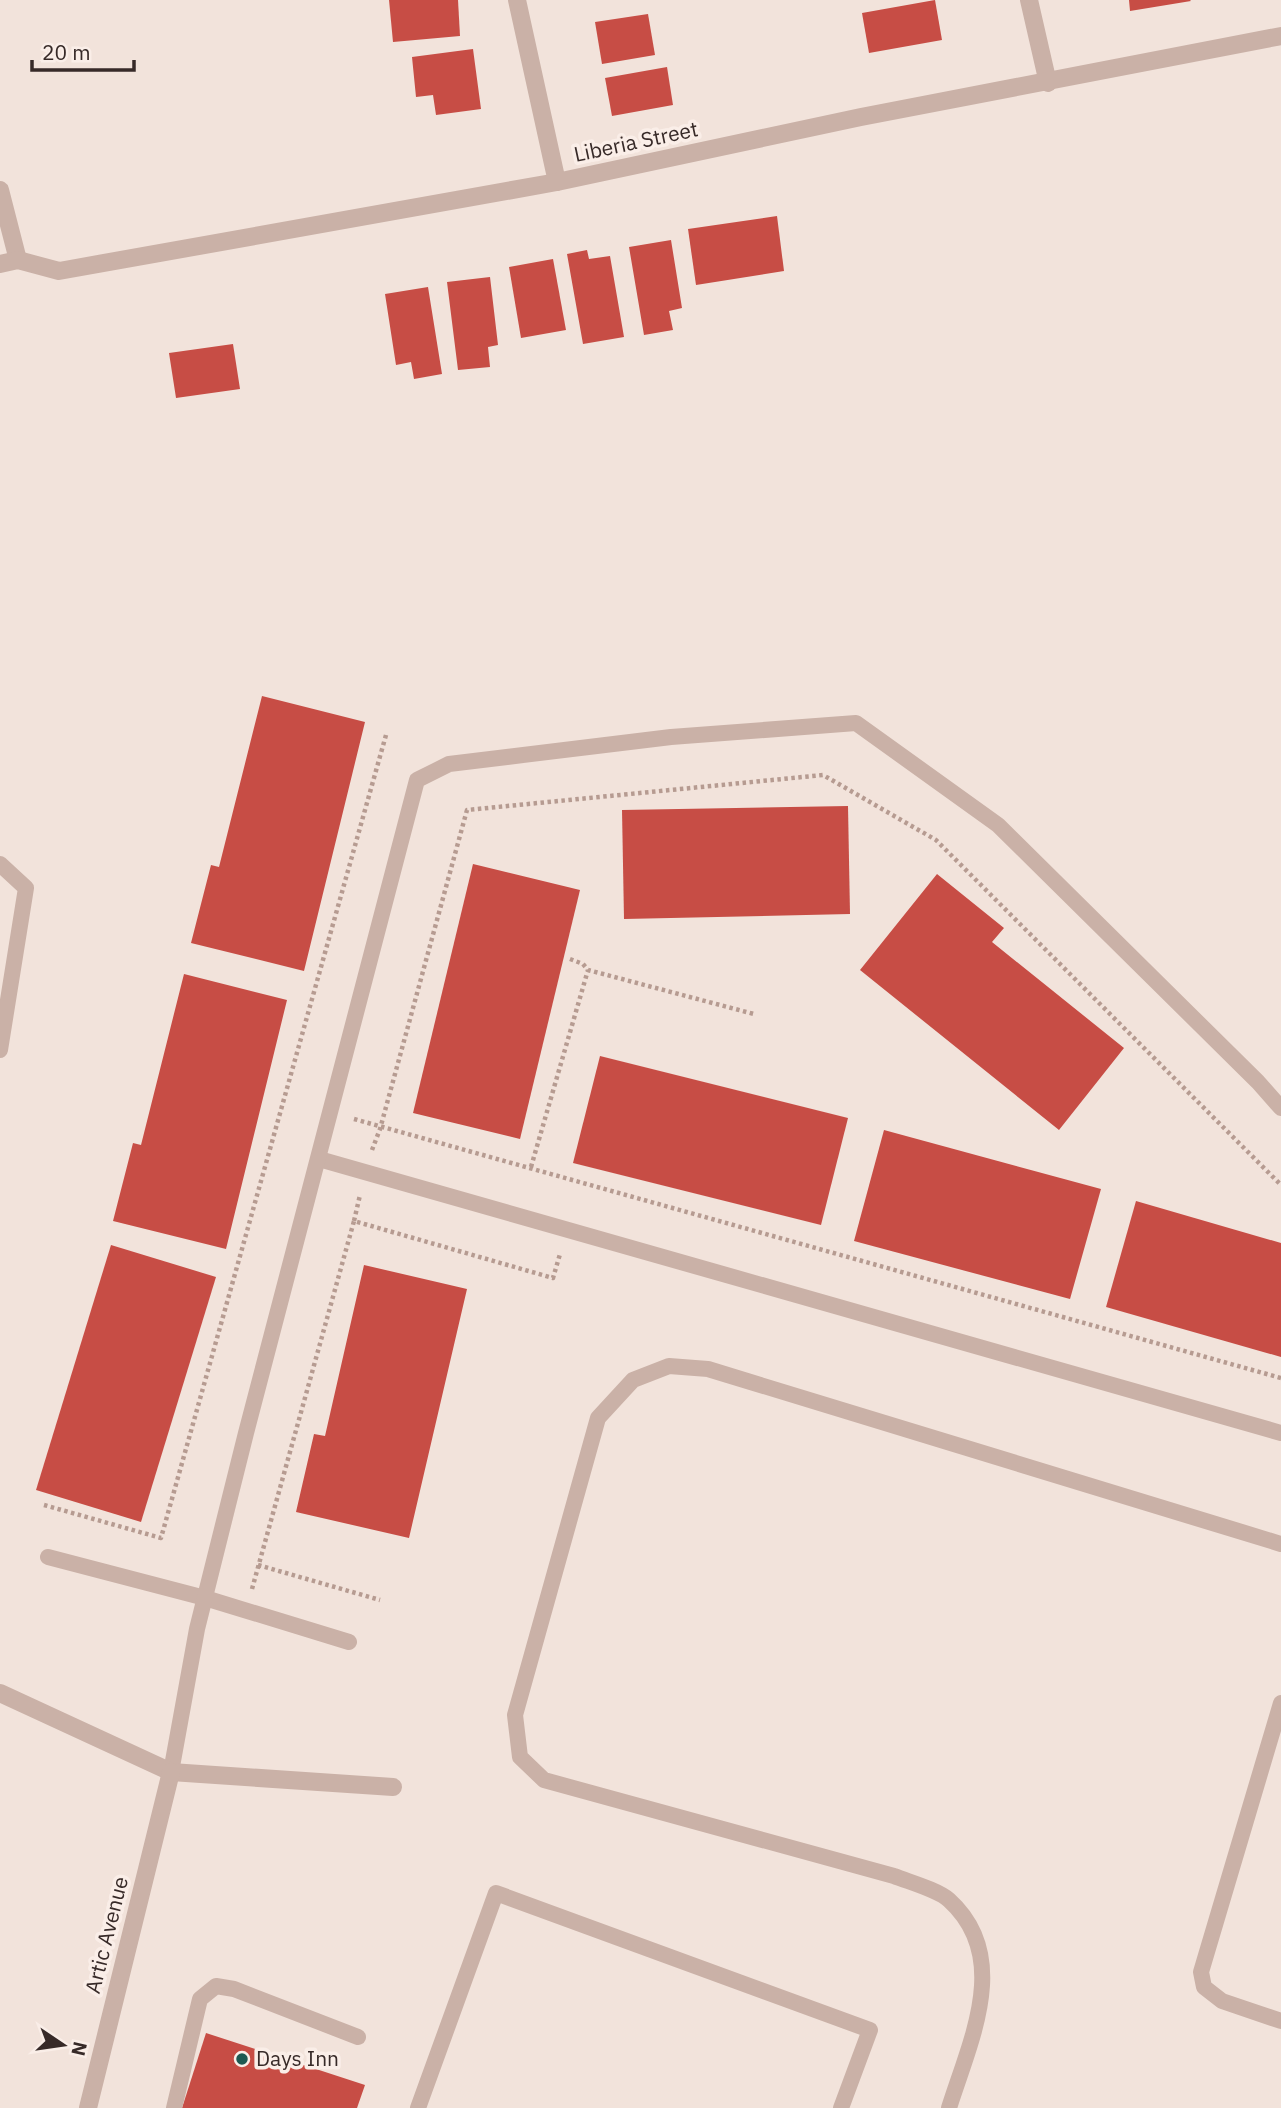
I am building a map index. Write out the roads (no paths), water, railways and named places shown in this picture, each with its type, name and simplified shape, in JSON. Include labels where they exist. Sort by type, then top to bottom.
[{"type":"street","points":[[517,0],[557,182]]},
{"type":"street","points":[[1029,0],[1048,83]]},
{"type":"street","name":"Liberia Street","points":[[0,264],[18,260],[59,271],[557,182],[861,117],[1281,36]]},
{"type":"street","points":[[0,190],[18,260]]},
{"type":"street","points":[[0,1693],[171,1772],[393,1787]]},
{"type":"street","name":"Artic Avenue","points":[[88,2108],[171,1772]]},
{"type":"lane","points":[[171,1772],[205,1598],[416,780],[449,764],[671,737],[856,723],[998,825],[1248,1072],[1281,1108]]},
{"type":"lane","points":[[0,864],[26,888],[0,1050]]},
{"type":"lane","points":[[319,1159],[1281,1433]]},
{"type":"lane","points":[[949,2108],[982,2002],[983,1963],[973,1927],[947,1898],[894,1876],[544,1780],[520,1758],[515,1715],[598,1418],[633,1380],[669,1366],[708,1369],[1281,1544]]},
{"type":"lane","points":[[48,1557],[205,1598],[349,1642]]},
{"type":"lane","points":[[1281,1703],[1201,1972],[1204,1987],[1222,2001],[1281,2021]]},
{"type":"lane","points":[[418,2108],[496,1893],[870,2029],[841,2108]]},
{"type":"lane","points":[[174,2108],[201,1999],[216,1986],[234,1989],[358,2037]]},
{"type":"place","name":"Days Inn","points":[[242,2059]]}]
